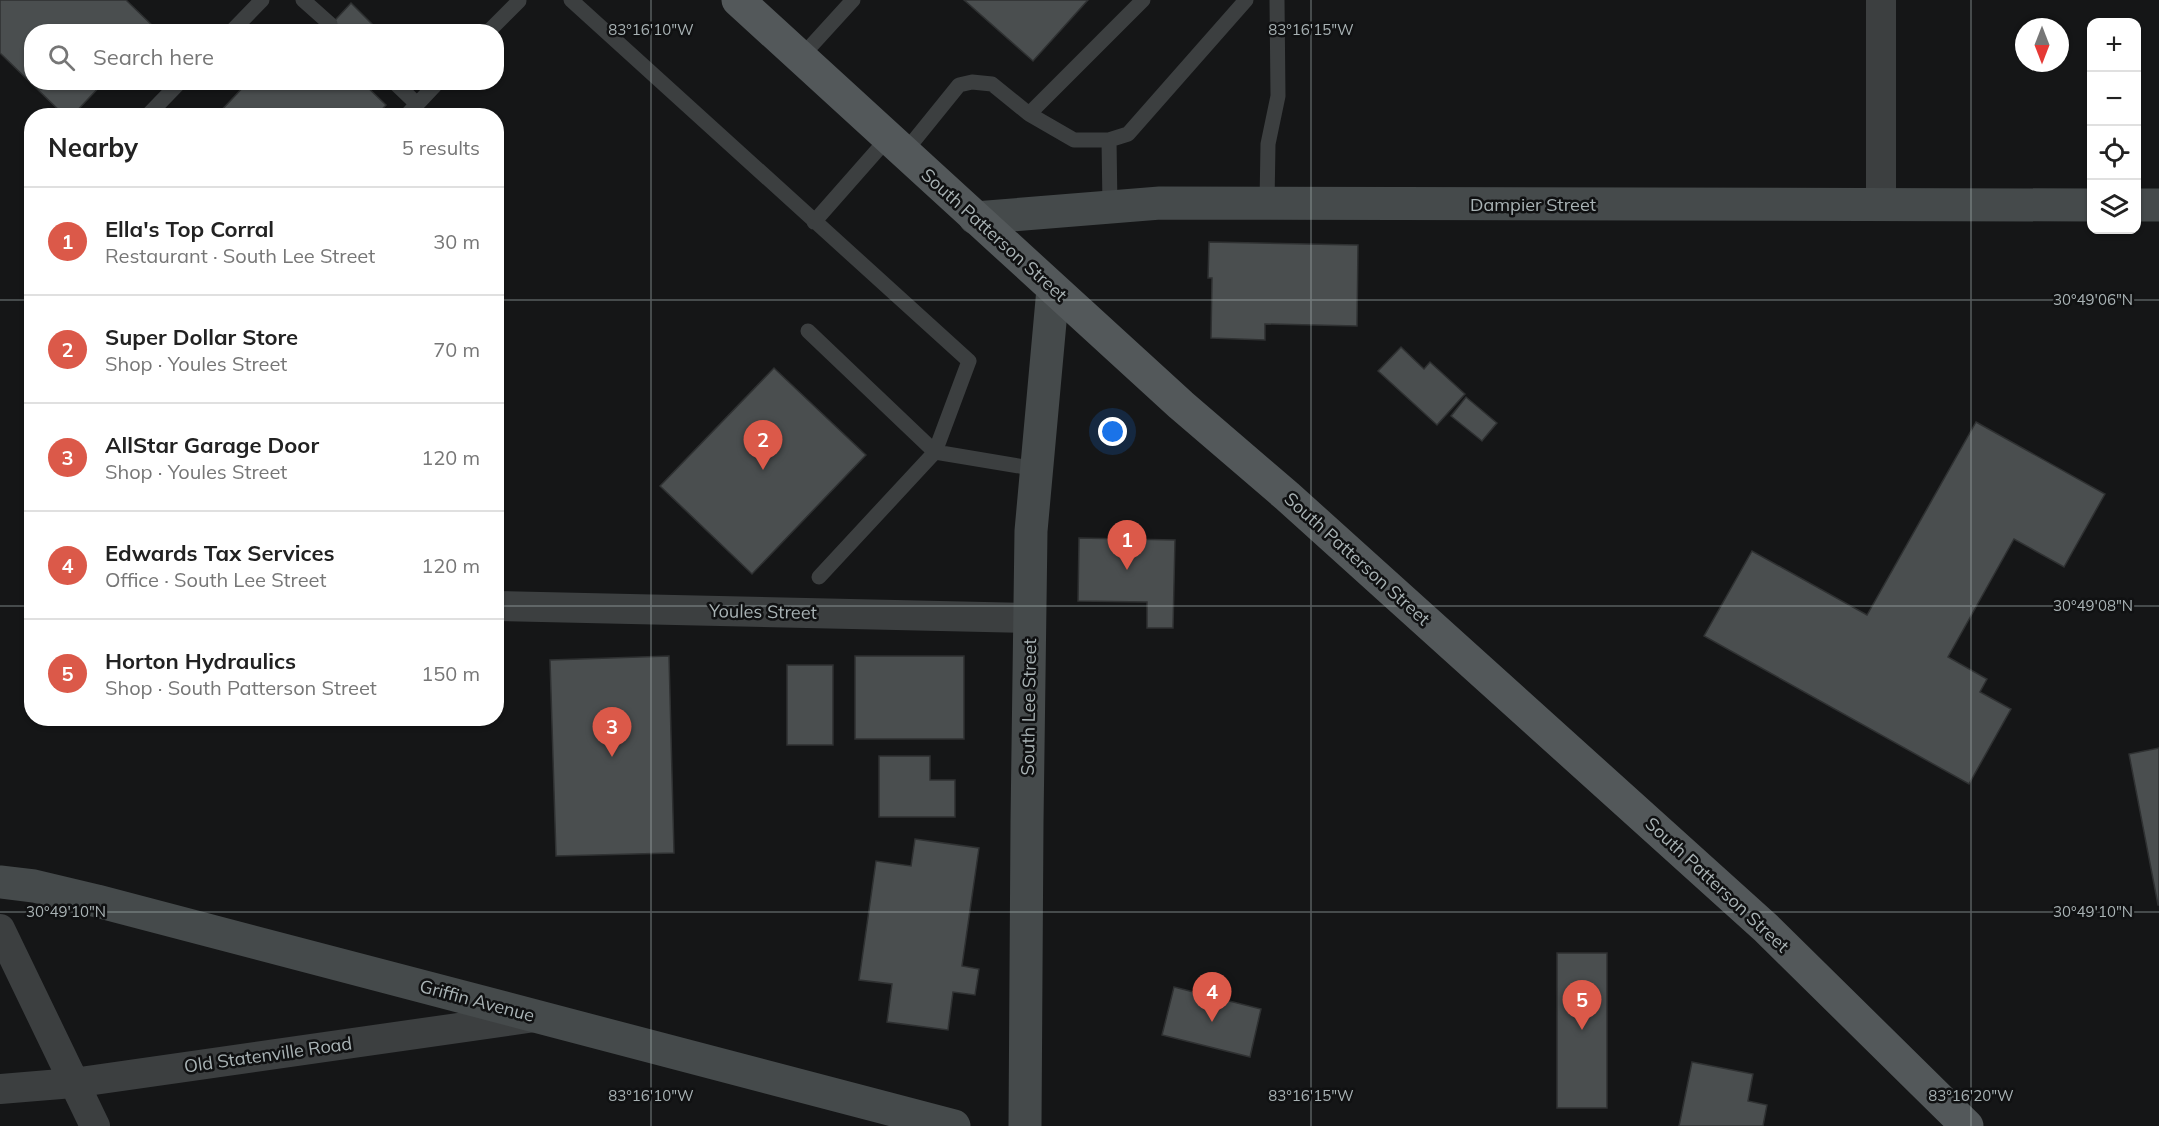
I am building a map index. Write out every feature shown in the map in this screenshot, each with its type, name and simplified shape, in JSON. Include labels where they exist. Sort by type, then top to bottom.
[{"type":"main road","name":"South Patterson Street","points":[[738,0],[1053,289],[1515,700],[1766,928],[1967,1126]]},
{"type":"main road","name":"Dampier Street","points":[[975,218],[1160,203],[2087,205]]},
{"type":"main road","points":[[2141,205],[2159,205]]},
{"type":"main road","name":"South Lee Street","points":[[1025,1126],[1026,833],[1031,531],[1053,289]]},
{"type":"main road","name":"Griffin Avenue","points":[[0,882],[34,886],[108,904],[954,1126]]},
{"type":"street","points":[[1881,0],[1881,206]]},
{"type":"street","name":"Youles Street","points":[[504,606],[1030,618]]},
{"type":"street","points":[[0,929],[95,1126]]},
{"type":"street","name":"Old Statenville Road","points":[[0,1089],[73,1083],[535,1017]]},
{"type":"lane","points":[[239,24],[262,0]]},
{"type":"lane","points":[[303,0],[330,24]]},
{"type":"lane","points":[[496,24],[519,0]]},
{"type":"lane","points":[[572,0],[969,361],[935,452],[819,577]]},
{"type":"lane","points":[[801,57],[853,0]]},
{"type":"lane","points":[[1029,114],[1143,0]]},
{"type":"lane","points":[[814,222],[959,85],[972,82],[992,84],[1029,114],[1074,140],[1109,140],[1128,134],[1246,0]]},
{"type":"lane","points":[[1267,203],[1268,144],[1278,96],[1277,0]]},
{"type":"lane","points":[[155,108],[172,90]]},
{"type":"lane","points":[[402,90],[417,104]]},
{"type":"lane","points":[[413,108],[430,90]]},
{"type":"lane","points":[[1109,140],[1110,207]]},
{"type":"lane","points":[[808,331],[935,452],[1037,469]]},
{"type":"building","points":[[0,0],[126,0],[151,24],[24,24],[24,76],[0,53]]},
{"type":"building","points":[[964,0],[1088,0],[1033,61]]},
{"type":"building","points":[[351,3],[372,24],[331,24]]},
{"type":"building","points":[[38,90],[96,90],[80,108],[57,108]]},
{"type":"building","points":[[240,90],[370,90],[386,105],[383,108],[224,108]]},
{"type":"building","points":[[1209,242],[1358,245],[1357,326],[1265,324],[1265,340],[1211,338],[1212,278],[1208,278]]},
{"type":"building","points":[[1401,347],[1424,369],[1430,362],[1465,394],[1437,425],[1378,371]]},
{"type":"building","points":[[774,368],[866,455],[752,574],[660,486]]},
{"type":"building","points":[[1466,397],[1497,423],[1482,441],[1451,416]]},
{"type":"building","points":[[1976,422],[2105,494],[2064,567],[2014,539],[1948,657],[1987,679],[1980,692],[2011,709],[1969,784],[1704,636],[1752,551],[1867,615]]},
{"type":"building","points":[[1079,538],[1175,540],[1173,628],[1147,628],[1147,602],[1078,601]]},
{"type":"building","points":[[669,656],[674,853],[556,856],[550,660]]},
{"type":"building","points":[[855,656],[964,656],[964,739],[855,739]]},
{"type":"building","points":[[787,665],[833,665],[833,745],[787,745]]},
{"type":"building","points":[[2159,748],[2159,905],[2158,905],[2129,754]]},
{"type":"building","points":[[879,756],[930,756],[930,780],[955,780],[955,817],[879,817]]},
{"type":"building","points":[[915,839],[979,848],[962,966],[979,969],[975,995],[953,992],[948,1030],[887,1022],[892,984],[859,980],[876,861],[911,866]]},
{"type":"building","points":[[1557,953],[1607,953],[1607,1108],[1557,1108]]},
{"type":"building","points":[[1174,987],[1261,1009],[1250,1057],[1162,1035]]},
{"type":"building","points":[[1692,1062],[1753,1074],[1748,1101],[1767,1105],[1763,1126],[1679,1126]]},
{"type":"place","name":"Super Dollar Store","points":[[763,470]]},
{"type":"place","name":"Ella's Top Corral","points":[[1127,570]]},
{"type":"place","name":"AllStar Garage Door","points":[[612,757]]},
{"type":"place","name":"Edwards Tax Services","points":[[1212,1022]]},
{"type":"place","name":"Horton Hydraulics","points":[[1582,1030]]}]
